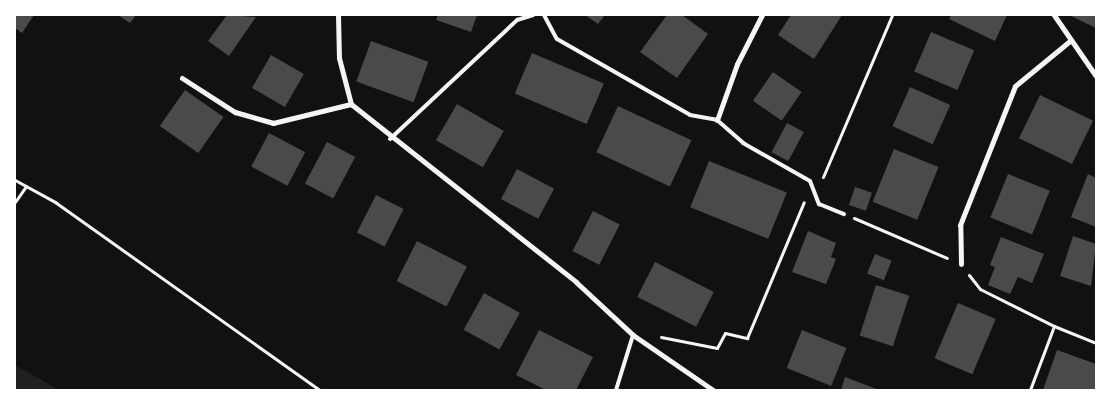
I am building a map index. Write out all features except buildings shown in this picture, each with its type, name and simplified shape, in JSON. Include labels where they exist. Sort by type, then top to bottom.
[{"type":"street","points":[[338,15],[338,58],[351,104],[390,139],[576,282],[633,335],[713,390]]},
{"type":"street","points":[[717,120],[737,64],[762,15]]},
{"type":"street","points":[[1054,15],[1096,76]]},
{"type":"street","points":[[961,264],[960,225],[1015,86],[1071,40]]},
{"type":"street","points":[[182,78],[235,112],[273,123],[351,104]]},
{"type":"lane","points":[[390,139],[517,20],[533,15]]},
{"type":"lane","points":[[544,15],[557,38],[690,115],[717,120],[743,144],[815,187],[820,204],[844,214]]},
{"type":"lane","points":[[616,390],[633,335]]},
{"type":"path","points":[[633,335],[675,338],[717,348],[725,333],[747,338],[805,198],[826,173],[892,15]]},
{"type":"path","points":[[15,180],[320,390]]},
{"type":"path","points":[[15,202],[26,186]]},
{"type":"path","points":[[844,214],[961,264],[980,289],[1054,326],[1096,343]]},
{"type":"path","points":[[1030,390],[1054,326]]},
{"type":"shaded area","points":[[15,365],[59,390],[15,390]]}]
